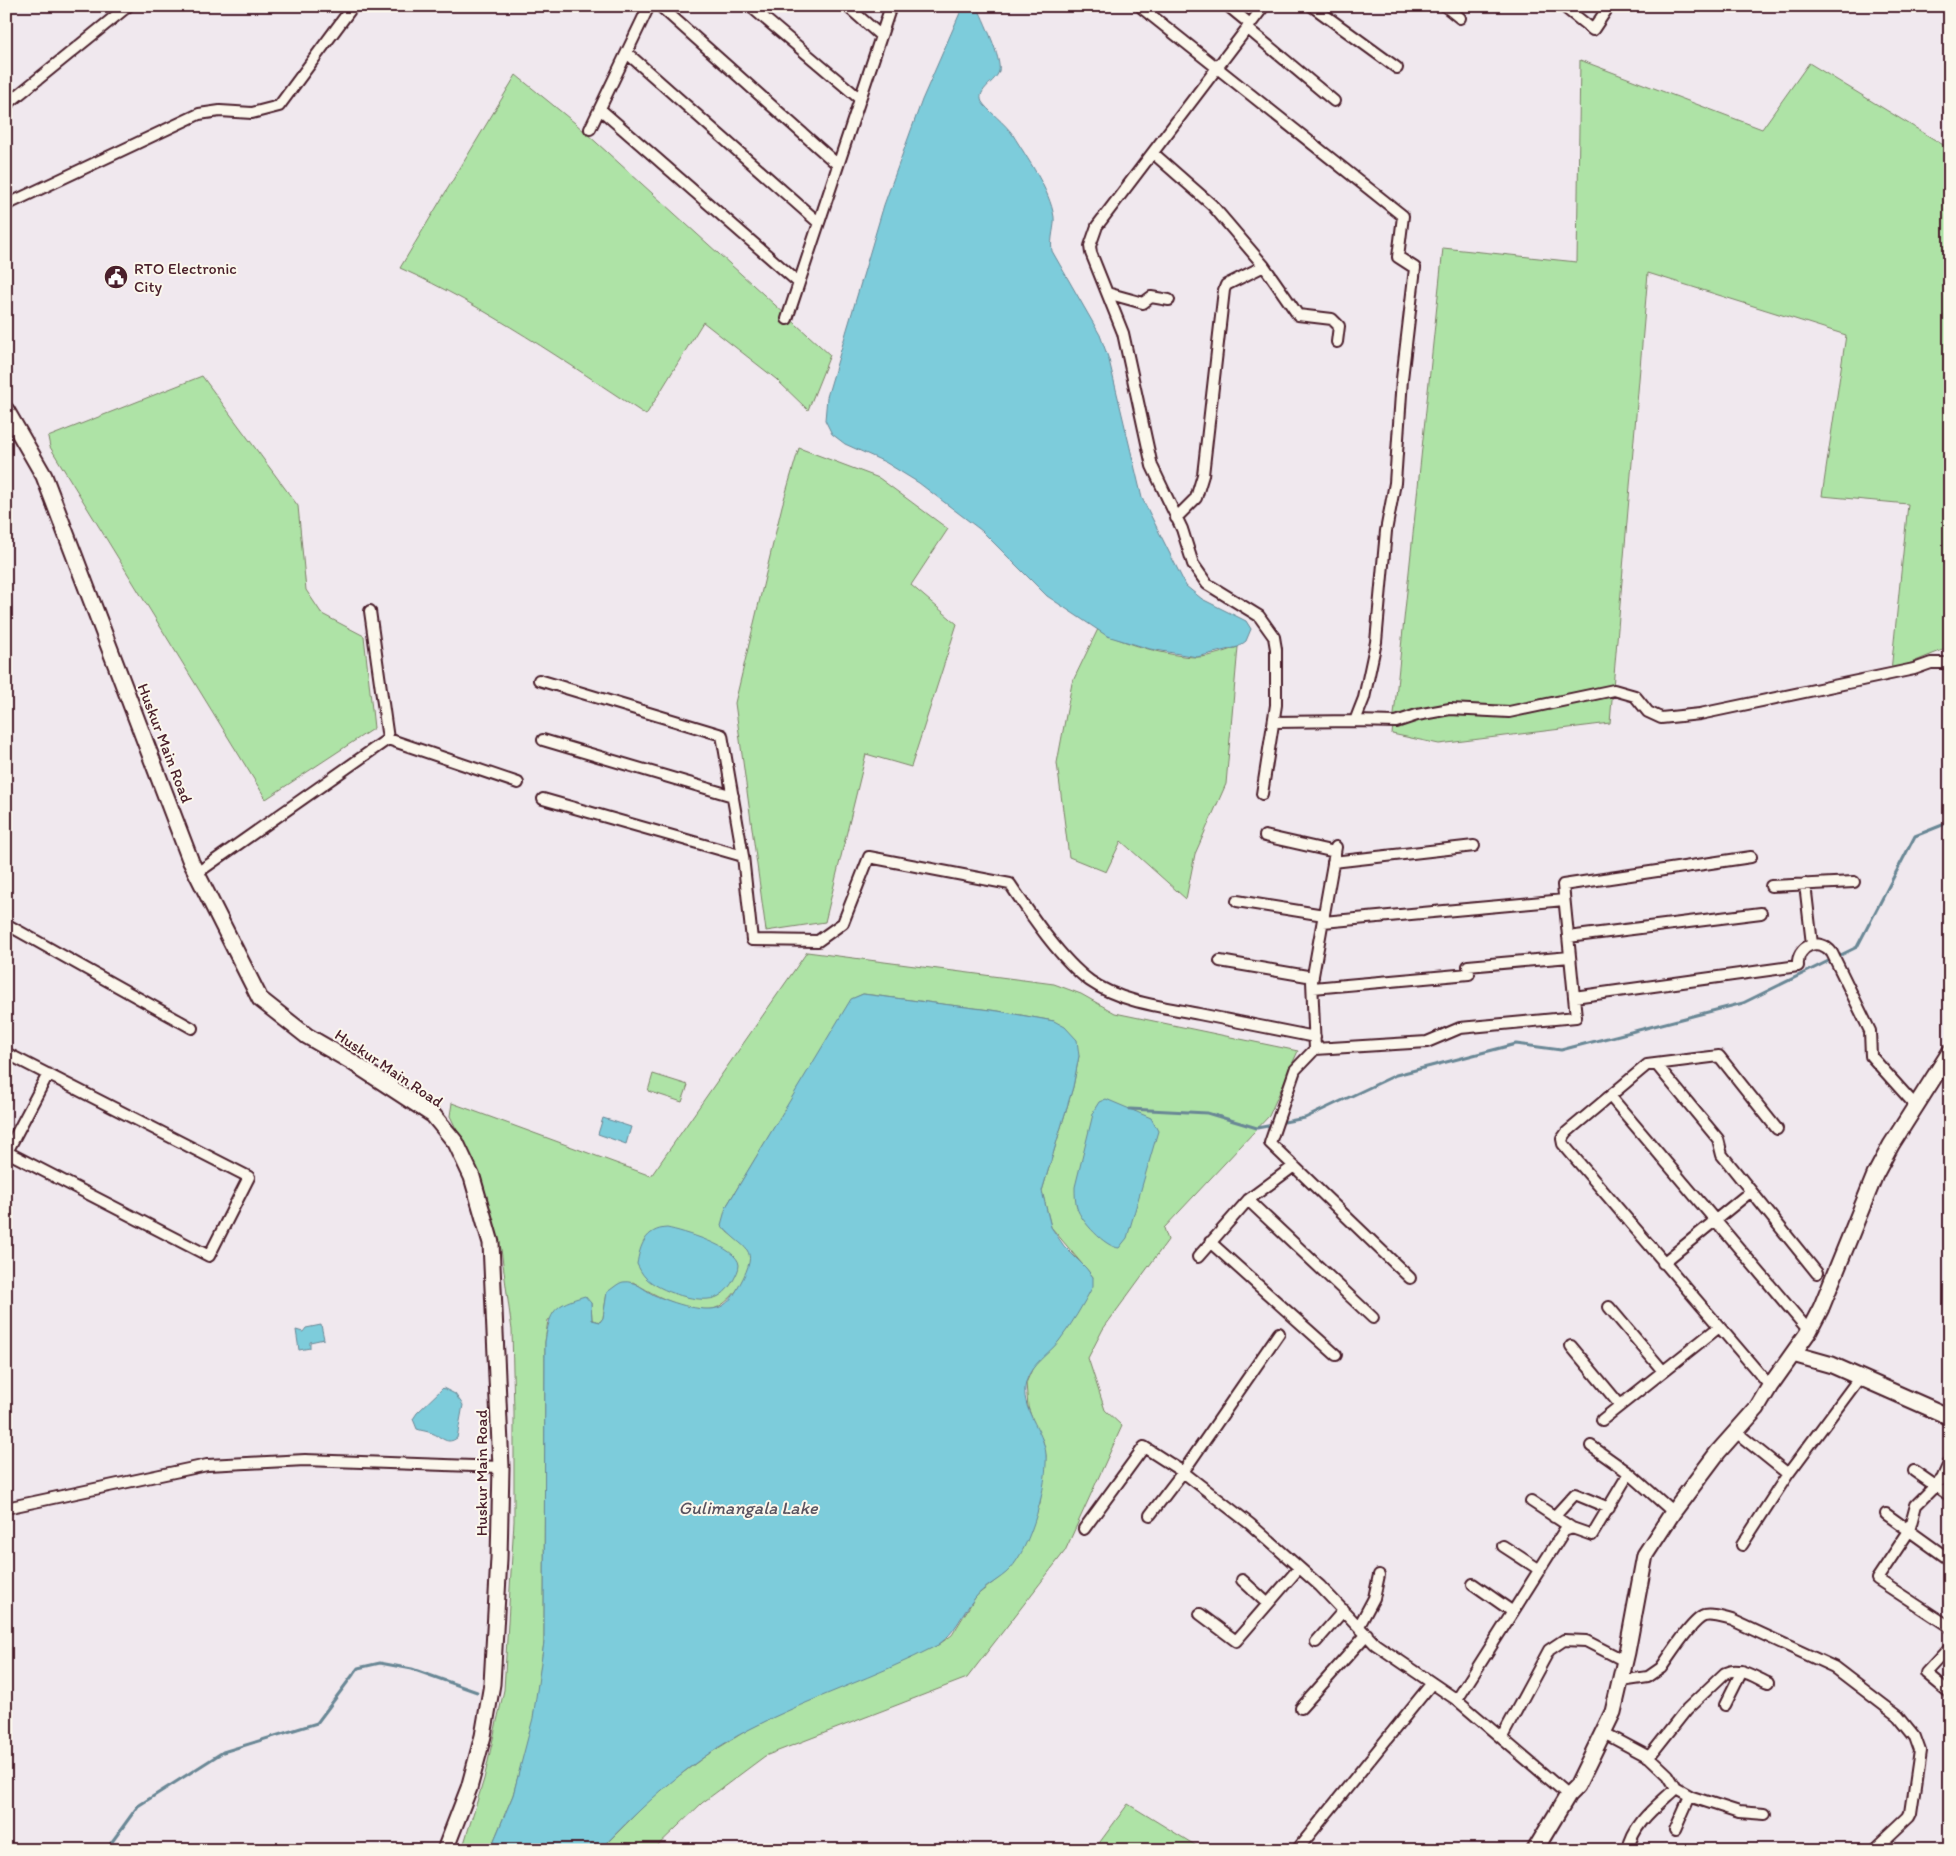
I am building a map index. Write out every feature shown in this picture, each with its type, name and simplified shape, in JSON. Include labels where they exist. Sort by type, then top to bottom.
[{"type":"main road","name":"Huskur Main Road","points":[[6,410],[44,476],[197,873],[260,999],[307,1036],[352,1062],[433,1115],[456,1143],[472,1177],[491,1243],[501,1467],[499,1558],[492,1684],[483,1736],[468,1788],[445,1850]]},
{"type":"main road","points":[[1535,1850],[1568,1795],[1577,1786],[1604,1733],[1626,1662],[1645,1555],[1673,1512],[1757,1408],[1770,1386],[1809,1331],[1843,1256],[1875,1175],[1915,1105],[1950,1052]]},
{"type":"main road","points":[[1793,1354],[1832,1364],[1950,1417]]},
{"type":"street","points":[[6,105],[128,6]]},
{"type":"street","points":[[6,205],[199,114],[220,110],[252,114],[279,106],[353,6]]},
{"type":"street","points":[[590,129],[649,6]]},
{"type":"street","points":[[660,6],[838,165]]},
{"type":"street","points":[[750,6],[860,99]]},
{"type":"street","points":[[847,6],[881,36]]},
{"type":"street","points":[[787,319],[891,6]]},
{"type":"street","points":[[1228,6],[1248,26],[1334,100]]},
{"type":"street","points":[[1262,794],[1274,722],[1276,649],[1274,636],[1259,616],[1216,590],[1201,578],[1193,564],[1176,518],[1152,466],[1124,333],[1091,253],[1092,236],[1097,226],[1264,6]]},
{"type":"street","points":[[1312,6],[1398,68]]},
{"type":"street","points":[[1444,6],[1460,18]]},
{"type":"street","points":[[1563,6],[1593,30],[1609,6]]},
{"type":"street","points":[[1142,8],[1403,216],[1398,256],[1415,268],[1402,379],[1395,483],[1386,531],[1376,642],[1364,698],[1355,721]]},
{"type":"street","points":[[627,53],[819,223]]},
{"type":"street","points":[[600,109],[799,283]]},
{"type":"street","points":[[1153,153],[1212,205],[1264,266],[1298,315],[1332,319],[1339,326],[1337,342]]},
{"type":"street","points":[[1176,518],[1196,498],[1203,475],[1224,290],[1226,285],[1264,266]]},
{"type":"street","points":[[1107,293],[1143,303],[1151,297],[1169,300]]},
{"type":"street","points":[[370,611],[388,739]]},
{"type":"street","points":[[1274,722],[1396,722],[1417,715],[1450,709],[1509,712],[1614,690],[1635,696],[1648,712],[1661,718],[1700,714],[1914,669],[1932,662],[1950,663]]},
{"type":"street","points":[[539,680],[722,735],[743,856],[752,940],[818,942],[843,923],[869,857],[1010,884],[1038,923],[1071,962],[1090,981],[1114,992],[1158,1006],[1315,1037]]},
{"type":"street","points":[[197,873],[388,739]]},
{"type":"street","points":[[388,739],[518,783]]},
{"type":"street","points":[[543,740],[733,796]]},
{"type":"street","points":[[543,799],[743,856]]},
{"type":"street","points":[[1265,836],[1334,853],[1474,846]]},
{"type":"street","points":[[1315,1049],[1313,982],[1334,853]]},
{"type":"street","points":[[1410,1278],[1270,1143],[1295,1070],[1315,1049],[1427,1042],[1460,1028],[1576,1017],[1563,885],[1751,857]]},
{"type":"street","points":[[1771,886],[1854,882]]},
{"type":"street","points":[[1805,884],[1812,944]]},
{"type":"street","points":[[1236,900],[1323,918],[1564,900]]},
{"type":"street","points":[[1568,937],[1761,912]]},
{"type":"street","points":[[6,924],[192,1028]]},
{"type":"street","points":[[1574,997],[1798,966],[1801,952],[1812,944],[1825,946],[1832,953],[1870,1031],[1871,1056],[1915,1105]]},
{"type":"street","points":[[1220,961],[1313,982],[1469,974],[1468,966],[1570,957]]},
{"type":"street","points":[[6,1053],[48,1074],[249,1178],[209,1256],[7,1152],[48,1074]]},
{"type":"street","points":[[1770,1386],[1664,1264],[1563,1144],[1562,1139],[1567,1132],[1647,1065],[1719,1056],[1777,1130]]},
{"type":"street","points":[[1656,1064],[1718,1139],[1722,1155],[1750,1192],[1817,1273]]},
{"type":"street","points":[[1610,1096],[1809,1331]]},
{"type":"street","points":[[1198,1257],[1248,1200],[1294,1166]]},
{"type":"street","points":[[1664,1264],[1750,1192]]},
{"type":"street","points":[[1248,1200],[1373,1318]]},
{"type":"street","points":[[1210,1242],[1336,1356]]},
{"type":"street","points":[[1609,1307],[1663,1371]]},
{"type":"street","points":[[1602,1420],[1719,1327]]},
{"type":"street","points":[[1150,1515],[1183,1472],[1279,1333]]},
{"type":"street","points":[[1571,1346],[1620,1405]]},
{"type":"street","points":[[1742,1545],[1788,1474],[1860,1377]]},
{"type":"street","points":[[1736,1432],[1788,1474]]},
{"type":"street","points":[[1591,1446],[1630,1473],[1673,1512]]},
{"type":"street","points":[[1084,1529],[1144,1447],[1183,1472],[1250,1524],[1392,1657],[1457,1700],[1568,1795]]},
{"type":"street","points":[[6,1508],[207,1465],[305,1460],[501,1467]]},
{"type":"street","points":[[1950,1461],[1942,1479],[1916,1506],[1910,1531],[1877,1579],[1950,1627]]},
{"type":"street","points":[[1914,1471],[1950,1496]]},
{"type":"street","points":[[1531,1501],[1572,1528],[1585,1535],[1592,1535],[1630,1473]]},
{"type":"street","points":[[1554,1517],[1575,1494],[1609,1508]]},
{"type":"street","points":[[1886,1514],[1950,1560]]},
{"type":"street","points":[[1457,1700],[1564,1531],[1572,1528]]},
{"type":"street","points":[[1503,1546],[1540,1570]]},
{"type":"street","points":[[1200,1614],[1236,1641],[1299,1568]]},
{"type":"street","points":[[1359,1626],[1374,1598],[1380,1575]]},
{"type":"street","points":[[1242,1580],[1268,1604]]},
{"type":"street","points":[[1473,1584],[1513,1612]]},
{"type":"street","points":[[1316,1642],[1344,1610]]},
{"type":"street","points":[[1621,1681],[1648,1677],[1654,1673],[1704,1616],[1718,1616],[1732,1620],[1834,1667],[1898,1716],[1915,1737],[1920,1751],[1909,1817],[1874,1850]]},
{"type":"street","points":[[1301,1708],[1367,1634]]},
{"type":"street","points":[[1502,1737],[1549,1650],[1564,1640],[1586,1641],[1626,1662]]},
{"type":"street","points":[[1950,1647],[1926,1673],[1950,1693]]},
{"type":"street","points":[[1649,1757],[1687,1709],[1715,1681],[1732,1670],[1742,1671],[1768,1683]]},
{"type":"street","points":[[1725,1706],[1742,1671]]},
{"type":"street","points":[[1297,1850],[1432,1683]]},
{"type":"street","points":[[1604,1733],[1649,1757],[1668,1775],[1676,1788],[1690,1796],[1738,1812],[1765,1814]]},
{"type":"street","points":[[1628,1850],[1630,1836],[1641,1822],[1676,1788]]},
{"type":"street","points":[[1675,1830],[1690,1796]]},
{"type":"green space","points":[[1580,60],[1762,129],[1809,63],[1950,149],[1950,647],[1891,671],[1908,504],[1822,496],[1846,335],[1648,273],[1610,723],[1439,744],[1392,734],[1443,248],[1577,262]]},
{"type":"green space","points":[[516,75],[575,123],[830,355],[808,410],[776,379],[703,322],[646,415],[556,355],[495,318],[432,283],[400,268]]},
{"type":"green space","points":[[202,376],[298,506],[306,590],[322,614],[364,636],[374,728],[266,799],[50,447],[48,437]]},
{"type":"green space","points":[[799,448],[879,478],[948,529],[911,585],[957,624],[911,767],[866,754],[825,922],[766,931],[735,703],[782,506]]},
{"type":"green space","points":[[1098,629],[1132,644],[1174,655],[1207,656],[1238,647],[1226,784],[1195,854],[1186,899],[1121,841],[1106,872],[1069,857],[1057,763],[1072,683]]},
{"type":"green space","points":[[807,952],[1054,984],[1081,994],[1115,1013],[1298,1051],[1269,1116],[1164,1228],[1168,1240],[1103,1329],[1088,1358],[1105,1410],[1122,1426],[1065,1551],[967,1678],[765,1756],[702,1803],[653,1850],[600,1850],[661,1789],[707,1755],[749,1729],[797,1705],[938,1645],[952,1635],[976,1596],[1010,1569],[1040,1503],[1046,1456],[1043,1441],[1036,1430],[1028,1407],[1026,1383],[1034,1365],[1058,1342],[1093,1277],[1051,1227],[1042,1191],[1073,1087],[1079,1056],[1054,1021],[998,1011],[863,994],[852,999],[726,1207],[727,1232],[745,1246],[751,1257],[748,1272],[732,1296],[718,1307],[712,1309],[692,1308],[671,1302],[633,1282],[607,1293],[603,1318],[600,1322],[592,1320],[591,1303],[548,1320],[545,1342],[544,1642],[534,1718],[513,1795],[490,1850],[462,1850],[484,1779],[504,1690],[514,1521],[514,1412],[512,1330],[501,1249],[475,1168],[450,1116],[452,1103],[651,1176]]},
{"type":"green space","points":[[653,1074],[688,1085],[682,1102],[648,1091]]},
{"type":"green space","points":[[1128,1804],[1203,1850],[1094,1850]]},
{"type":"water","points":[[963,6],[977,6],[998,58],[999,71],[984,90],[981,98],[982,102],[1013,135],[1043,185],[1054,217],[1052,251],[1100,335],[1109,360],[1142,498],[1186,586],[1202,599],[1246,621],[1251,629],[1246,641],[1238,647],[1197,657],[1150,649],[1107,636],[1047,596],[982,531],[919,483],[885,462],[845,444],[832,434],[825,420],[827,397],[884,205],[922,100]]},
{"type":"water","name":"Gulimangala Lake","points":[[863,994],[998,1011],[1054,1021],[1065,1027],[1077,1040],[1079,1056],[1073,1087],[1042,1191],[1051,1227],[1064,1246],[1093,1277],[1093,1286],[1064,1335],[1036,1365],[1026,1382],[1026,1401],[1044,1445],[1046,1467],[1037,1515],[1025,1546],[1010,1569],[979,1594],[954,1629],[938,1645],[773,1718],[729,1741],[708,1754],[670,1783],[634,1815],[600,1850],[490,1850],[513,1795],[533,1718],[544,1642],[545,1342],[552,1316],[555,1310],[566,1302],[585,1296],[591,1303],[592,1320],[600,1322],[603,1318],[607,1292],[623,1282],[632,1282],[654,1295],[699,1309],[717,1308],[724,1305],[734,1295],[746,1271],[749,1255],[743,1245],[721,1225],[726,1207],[851,999]]},
{"type":"water","points":[[1106,1099],[1151,1118],[1158,1131],[1127,1238],[1119,1248],[1107,1243],[1088,1226],[1079,1213],[1075,1198],[1075,1187],[1094,1110],[1099,1102]]},
{"type":"water","points":[[603,1118],[631,1127],[626,1144],[598,1134]]},
{"type":"water","points":[[667,1228],[720,1246],[736,1258],[739,1265],[738,1271],[724,1292],[711,1299],[692,1298],[670,1292],[644,1276],[637,1264],[642,1245],[653,1232]]},
{"type":"water","points":[[321,1325],[324,1339],[310,1342],[310,1348],[299,1350],[296,1330],[303,1332],[306,1328]]},
{"type":"water","points":[[443,1388],[455,1394],[463,1405],[457,1438],[450,1441],[417,1429],[413,1419]]},
{"type":"waterway","points":[[1279,1123],[1305,1118],[1396,1075],[1516,1044],[1561,1050],[1743,1003],[1857,947],[1915,836],[1950,822]]},
{"type":"waterway","points":[[1130,1109],[1207,1113],[1257,1128],[1273,1125]]},
{"type":"waterway","points":[[106,1850],[138,1806],[223,1752],[317,1723],[358,1668],[380,1663],[412,1669],[477,1692]]},
{"type":"place","name":"RTO Electronic City","points":[[116,277]]}]
